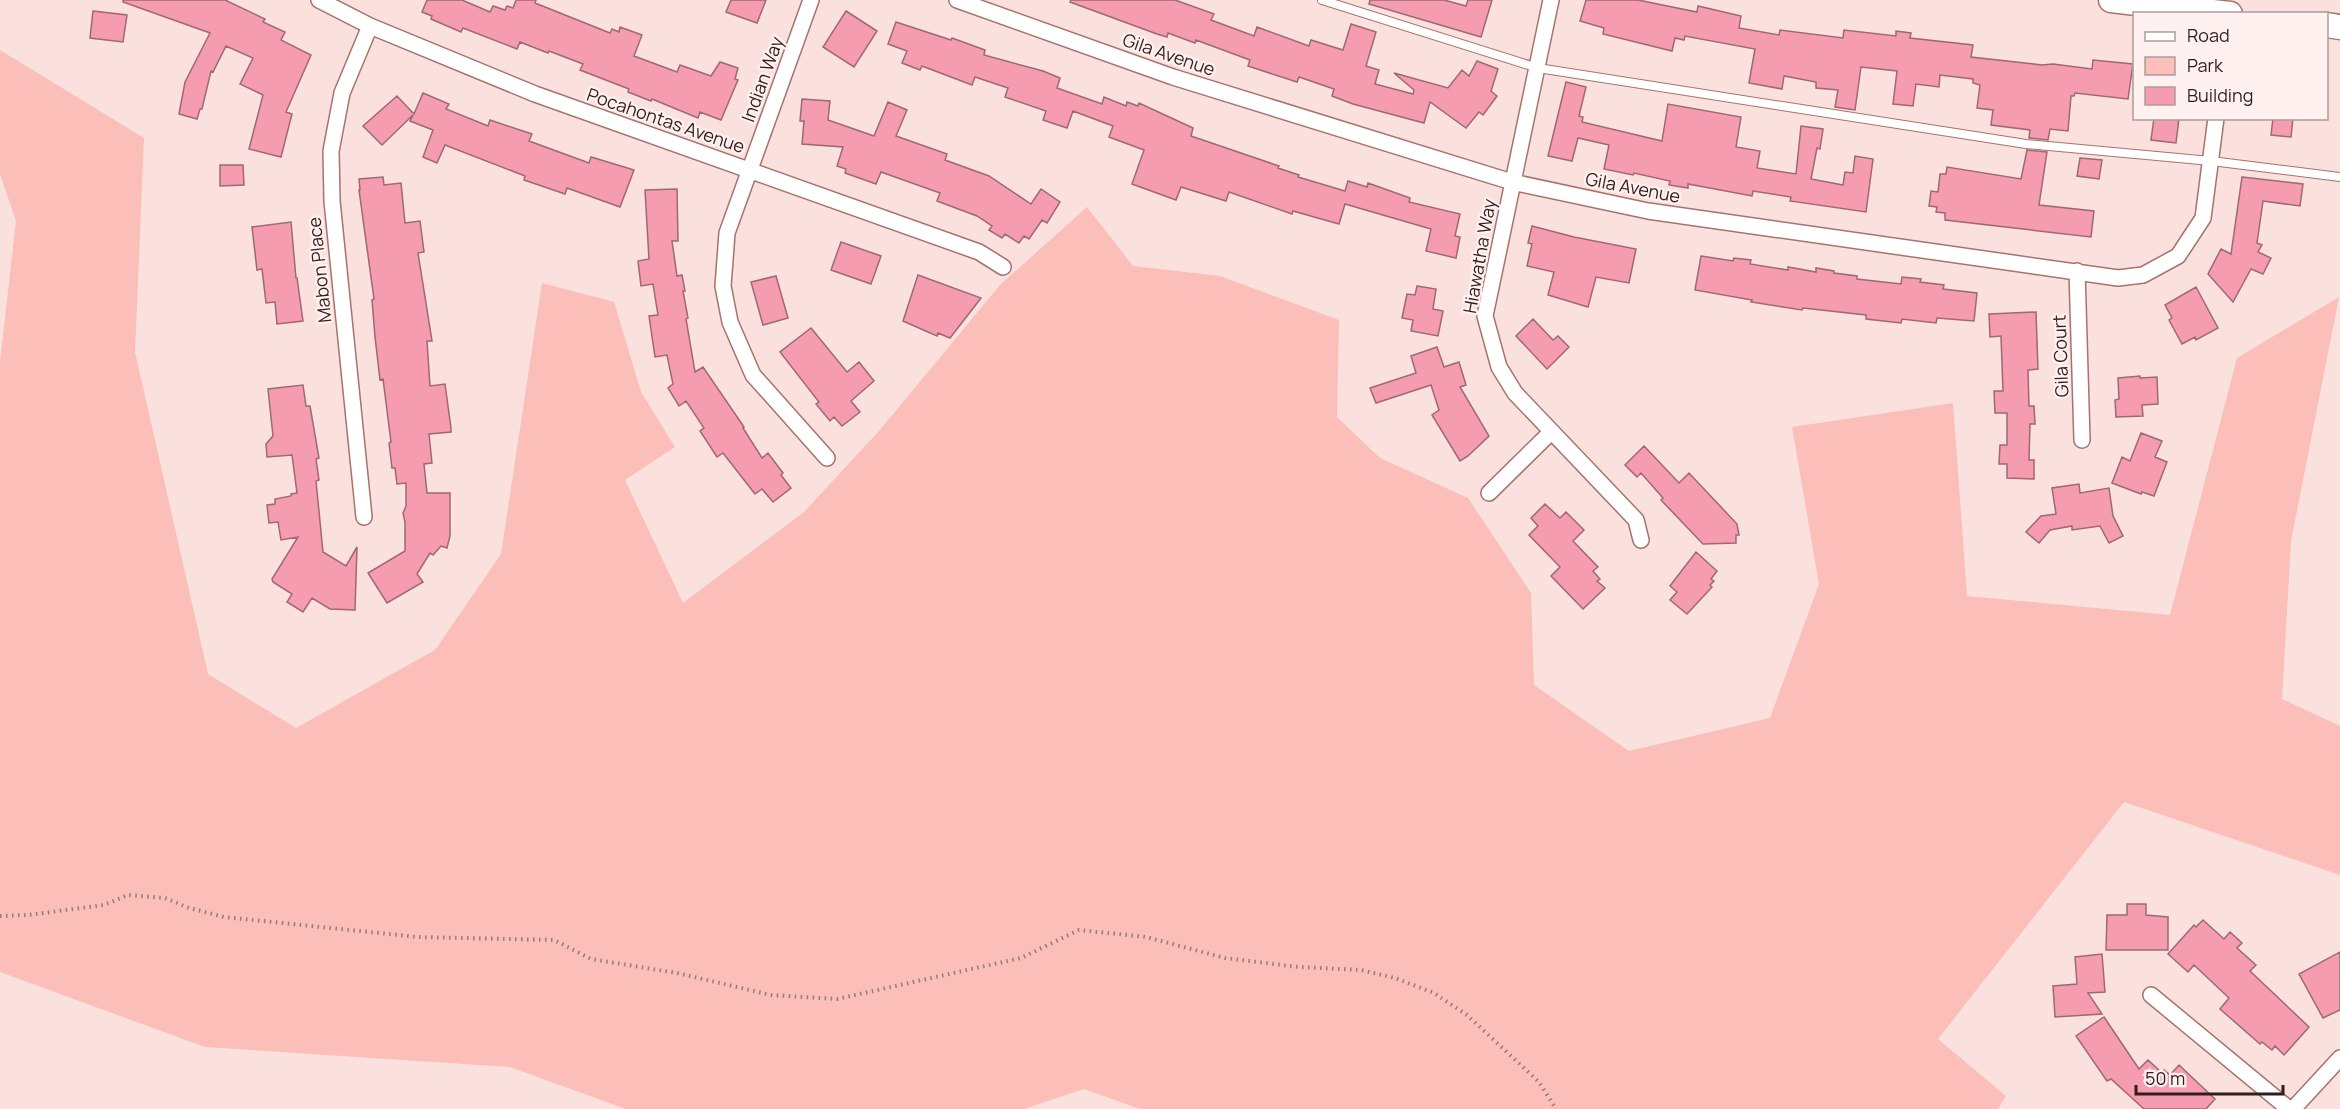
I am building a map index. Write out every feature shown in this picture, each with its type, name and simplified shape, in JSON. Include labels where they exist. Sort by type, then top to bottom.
[{"type":"main road","points":[[2111,0],[2220,12]]},
{"type":"street","name":"Pocahontas Avenue","points":[[319,0],[370,26],[535,94],[980,252],[1003,267]]},
{"type":"street","name":"Indian Way","points":[[811,0],[727,233],[723,286],[730,322],[753,375],[826,458]]},
{"type":"street","name":"Gila Avenue","points":[[957,0],[1173,77],[1512,183],[1648,211],[2118,278],[2143,275],[2178,256],[2203,218],[2216,120]]},
{"type":"street","name":"Hiawatha Way","points":[[1551,0],[1485,316],[1499,367],[1515,393],[1636,520],[1641,540]]},
{"type":"street","name":"Mabon Place","points":[[364,516],[332,201],[331,151],[342,93],[370,26]]},
{"type":"street","name":"Gila Court","points":[[2077,271],[2082,440]]},
{"type":"street","points":[[1489,493],[1551,432]]},
{"type":"street","points":[[2151,995],[2291,1109],[2340,1058]]},
{"type":"lane","points":[[1322,0],[1538,68],[2026,144],[2211,161],[2340,177]]},
{"type":"path","points":[[0,916],[28,915],[104,905],[128,896],[165,898],[189,908],[224,916],[418,937],[554,940],[591,959],[677,973],[771,995],[837,999],[1021,958],[1079,930],[1146,937],[1225,958],[1298,967],[1361,970],[1395,978],[1434,993],[1467,1015],[1539,1082],[1556,1109]]},
{"type":"green space","points":[[0,50],[144,138],[135,352],[208,674],[296,728],[435,650],[501,554],[542,283],[614,302],[641,392],[675,447],[625,480],[683,603],[804,512],[879,431],[1000,285],[1087,207],[1133,266],[1220,276],[1339,320],[1337,417],[1380,458],[1468,498],[1531,593],[1534,685],[1629,751],[1770,718],[1819,584],[1792,427],[1953,403],[1967,596],[2170,615],[2237,358],[2339,297],[2291,541],[2282,699],[2340,726],[2340,875],[2124,802],[1938,1039],[2006,1096],[1998,1109],[1140,1109],[1084,1089],[1024,1109],[626,1109],[510,1067],[205,1047],[0,972],[0,362],[16,221],[0,174]]},
{"type":"building","points":[[123,0],[225,0],[265,19],[263,22],[285,32],[281,40],[311,55],[286,112],[292,114],[281,157],[249,149],[263,95],[240,84],[253,58],[226,46],[213,72],[211,71],[202,109],[197,119],[179,114],[185,82],[210,33],[123,2]]},
{"type":"building","points":[[427,0],[462,0],[490,12],[493,6],[505,10],[507,6],[513,8],[516,0],[536,0],[535,3],[610,33],[612,29],[619,32],[620,27],[642,35],[634,56],[677,72],[680,65],[711,76],[720,62],[738,68],[735,79],[738,80],[721,120],[700,112],[698,118],[628,92],[629,89],[580,70],[583,64],[549,51],[548,53],[520,42],[517,49],[463,28],[461,32],[431,19],[432,16],[422,12]]},
{"type":"building","points":[[731,0],[766,0],[757,23],[726,12]]},
{"type":"building","points":[[1071,0],[1175,0],[1214,14],[1211,20],[1254,36],[1257,27],[1309,46],[1311,40],[1343,50],[1351,24],[1376,32],[1366,66],[1379,70],[1375,84],[1413,94],[1414,90],[1394,73],[1448,88],[1462,70],[1469,76],[1477,61],[1498,69],[1491,91],[1497,96],[1483,115],[1479,112],[1466,128],[1430,102],[1424,123],[1353,104],[1332,96],[1334,89],[1299,77],[1297,82],[1248,66],[1250,60],[1196,40],[1195,43],[1168,33],[1167,37],[1157,34],[1070,2]]},
{"type":"building","points":[[1370,0],[1444,0],[1466,6],[1468,0],[1492,0],[1481,37],[1369,4]]},
{"type":"building","points":[[1586,0],[1638,0],[1697,12],[1698,6],[1741,16],[1739,28],[1779,35],[1780,30],[1843,38],[1844,30],[1896,36],[1896,31],[1911,33],[1910,38],[1973,45],[1971,57],[2092,69],[2093,60],[2133,64],[2128,99],[2075,93],[2071,96],[2068,131],[2050,129],[2048,140],[2029,138],[2030,130],[1991,125],[1993,110],[1977,108],[1980,85],[1973,83],[1973,79],[1940,75],[1939,87],[1916,84],[1913,106],[1893,104],[1897,71],[1861,67],[1855,110],[1835,107],[1838,90],[1816,88],[1816,82],[1784,76],[1782,89],[1749,83],[1755,49],[1685,36],[1684,40],[1675,38],[1672,51],[1603,34],[1604,28],[1580,21]]},
{"type":"building","points":[[93,11],[127,15],[123,42],[90,38]]},
{"type":"building","points":[[846,11],[877,31],[854,67],[823,47]]},
{"type":"building","points":[[896,22],[985,50],[984,55],[1043,71],[1060,78],[1057,88],[1102,104],[1104,97],[1126,106],[1127,102],[1138,106],[1139,103],[1193,128],[1191,136],[1279,166],[1278,168],[1299,175],[1298,177],[1345,191],[1348,181],[1367,187],[1368,183],[1410,198],[1409,202],[1460,214],[1455,236],[1460,237],[1456,258],[1426,251],[1431,229],[1345,204],[1339,224],[1293,211],[1292,214],[1229,192],[1226,201],[1181,187],[1176,200],[1132,184],[1144,150],[1109,137],[1113,126],[1073,111],[1067,128],[1043,120],[1046,111],[1005,97],[1008,88],[975,77],[972,85],[922,66],[920,70],[902,63],[907,51],[888,44]]},
{"type":"building","points":[[1566,82],[1586,87],[1579,116],[1583,117],[1582,122],[1662,141],[1668,104],[1741,117],[1736,147],[1760,151],[1757,168],[1796,174],[1801,126],[1823,129],[1811,179],[1843,185],[1845,172],[1853,173],[1855,156],[1873,159],[1866,212],[1790,201],[1791,197],[1753,191],[1752,196],[1688,184],[1688,188],[1669,185],[1670,181],[1604,169],[1609,145],[1578,138],[1572,161],[1548,156]]},
{"type":"building","points":[[423,93],[449,104],[446,109],[488,126],[490,120],[532,134],[529,141],[589,163],[591,157],[634,170],[620,207],[567,188],[565,194],[524,180],[525,176],[445,145],[437,163],[423,157],[433,130],[410,121],[413,115],[382,145],[363,126],[397,96],[414,114]]},
{"type":"building","points":[[802,99],[830,101],[828,120],[874,136],[888,102],[907,110],[896,136],[947,154],[945,160],[989,176],[1031,204],[1041,189],[1060,202],[1047,223],[1042,220],[1029,239],[1024,236],[1019,243],[1005,234],[1002,238],[989,230],[992,226],[977,216],[937,201],[940,193],[881,172],[876,184],[845,173],[846,169],[837,166],[843,147],[802,144],[804,121],[800,121]]},
{"type":"building","points":[[2154,120],[2179,120],[2176,143],[2151,140]]},
{"type":"building","points":[[2273,120],[2293,120],[2291,137],[2271,135]]},
{"type":"building","points":[[2027,150],[2047,152],[2039,205],[2094,211],[2091,237],[1945,220],[1945,213],[1936,212],[1937,207],[1929,206],[1931,191],[1938,192],[1940,174],[1946,174],[1947,167],[2021,179]]},
{"type":"building","points":[[2080,158],[2102,160],[2099,179],[2077,176]]},
{"type":"building","points":[[220,165],[243,165],[244,185],[220,186]]},
{"type":"building","points":[[383,177],[384,185],[401,183],[405,223],[420,221],[424,252],[418,253],[432,341],[427,341],[430,386],[445,384],[451,428],[451,432],[429,434],[432,463],[424,464],[427,493],[450,493],[450,536],[447,548],[441,546],[433,555],[430,553],[417,574],[423,582],[387,603],[368,573],[405,551],[403,513],[406,506],[406,483],[397,484],[395,468],[392,468],[389,443],[391,442],[383,379],[380,380],[372,300],[374,299],[359,190],[359,179]]},
{"type":"building","points":[[2242,177],[2303,184],[2300,206],[2263,201],[2257,243],[2262,245],[2258,252],[2271,258],[2263,274],[2251,269],[2233,302],[2208,274],[2221,249],[2231,254]]},
{"type":"building","points":[[677,189],[678,241],[672,241],[677,276],[682,275],[685,291],[683,291],[688,318],[686,319],[695,372],[703,367],[762,458],[768,453],[783,473],[781,475],[791,488],[773,502],[762,489],[755,494],[723,453],[717,457],[700,431],[704,428],[686,401],[679,406],[668,388],[673,384],[667,355],[655,357],[649,316],[658,315],[653,284],[641,286],[638,261],[649,259],[645,190]]},
{"type":"building","points":[[291,222],[303,321],[277,324],[275,302],[266,303],[262,269],[257,270],[252,227]]},
{"type":"building","points":[[1532,226],[1636,249],[1629,283],[1596,277],[1588,307],[1548,295],[1554,272],[1527,266],[1532,244],[1528,243]]},
{"type":"building","points":[[841,242],[881,256],[871,284],[831,270]]},
{"type":"building","points":[[1701,256],[1733,261],[1734,258],[1751,260],[1750,264],[1788,270],[1788,267],[1816,272],[1816,268],[1857,276],[1857,279],[1901,284],[1902,277],[1921,279],[1920,282],[1944,285],[1943,289],[1977,293],[1974,321],[1937,318],[1936,323],[1902,319],[1901,323],[1866,319],[1866,315],[1803,308],[1802,310],[1751,302],[1752,300],[1695,290]]},
{"type":"building","points":[[918,275],[981,298],[950,338],[938,333],[937,336],[903,321]]},
{"type":"building","points":[[776,276],[788,318],[763,325],[751,282]]},
{"type":"building","points":[[1417,286],[1436,289],[1433,309],[1443,311],[1438,336],[1411,331],[1413,320],[1402,318],[1407,294],[1415,295]]},
{"type":"building","points":[[2196,287],[2218,328],[2196,340],[2195,337],[2182,344],[2169,320],[2172,318],[2165,305]]},
{"type":"building","points":[[2036,312],[2038,369],[2028,370],[2029,406],[2034,406],[2035,424],[2030,424],[2029,460],[2034,460],[2034,479],[2007,478],[2007,464],[1999,464],[2000,445],[2007,445],[2007,413],[1995,413],[1994,391],[2003,391],[2001,336],[1990,337],[1989,314]]},
{"type":"building","points":[[1533,319],[1553,340],[1558,336],[1569,347],[1547,369],[1516,336]]},
{"type":"building","points":[[811,328],[847,372],[859,362],[874,381],[851,401],[860,412],[842,426],[834,417],[830,421],[816,404],[819,402],[780,352]]},
{"type":"building","points":[[1437,347],[1444,367],[1459,362],[1466,385],[1460,387],[1489,436],[1460,461],[1432,415],[1439,410],[1431,385],[1376,403],[1370,388],[1416,373],[1411,356]]},
{"type":"building","points":[[2140,376],[2140,378],[2157,377],[2158,404],[2142,405],[2143,416],[2116,417],[2115,400],[2119,399],[2118,378]]},
{"type":"building","points":[[303,385],[306,406],[310,406],[319,458],[316,459],[319,480],[316,481],[323,552],[346,566],[357,547],[355,610],[330,609],[312,598],[303,612],[287,602],[292,594],[272,579],[298,537],[281,540],[278,522],[269,523],[267,505],[275,504],[275,499],[297,493],[292,455],[267,457],[266,444],[273,436],[268,389]]},
{"type":"building","points":[[2141,433],[2162,441],[2155,457],[2167,462],[2154,496],[2142,492],[2141,494],[2112,483],[2122,457],[2130,461]]},
{"type":"building","points":[[1644,446],[1679,483],[1689,473],[1737,524],[1739,535],[1736,535],[1736,543],[1703,544],[1661,500],[1663,498],[1641,473],[1637,477],[1625,465]]},
{"type":"building","points":[[2079,484],[2080,493],[2109,488],[2113,516],[2123,536],[2109,543],[2100,526],[2072,530],[2072,526],[2050,530],[2039,543],[2026,532],[2041,516],[2056,514],[2052,488]]},
{"type":"building","points":[[1545,504],[1560,518],[1566,512],[1584,530],[1573,541],[1598,567],[1593,571],[1600,579],[1597,581],[1605,588],[1583,609],[1551,576],[1560,567],[1529,535],[1538,526],[1531,518]]},
{"type":"building","points":[[1696,552],[1717,571],[1711,579],[1714,581],[1710,585],[1712,587],[1687,614],[1670,600],[1677,592],[1670,586]]},
{"type":"building","points":[[2127,904],[2146,904],[2146,915],[2168,917],[2168,950],[2106,950],[2107,915],[2127,915]]},
{"type":"building","points":[[2203,920],[2224,939],[2230,932],[2242,943],[2237,948],[2256,965],[2250,971],[2309,1027],[2284,1055],[2275,1046],[2272,1050],[2262,1042],[2260,1044],[2220,1009],[2229,998],[2194,965],[2188,972],[2168,954],[2194,925],[2196,927]]},
{"type":"building","points":[[2340,952],[2340,1010],[2323,1018],[2299,974]]},
{"type":"building","points":[[2102,954],[2105,992],[2088,993],[2102,1014],[2055,1017],[2053,986],[2077,984],[2075,957]]},
{"type":"building","points":[[2104,1017],[2139,1069],[2148,1060],[2161,1072],[2164,1070],[2170,1075],[2179,1065],[2215,1099],[2206,1109],[2144,1109],[2111,1079],[2107,1081],[2076,1036]]}]
